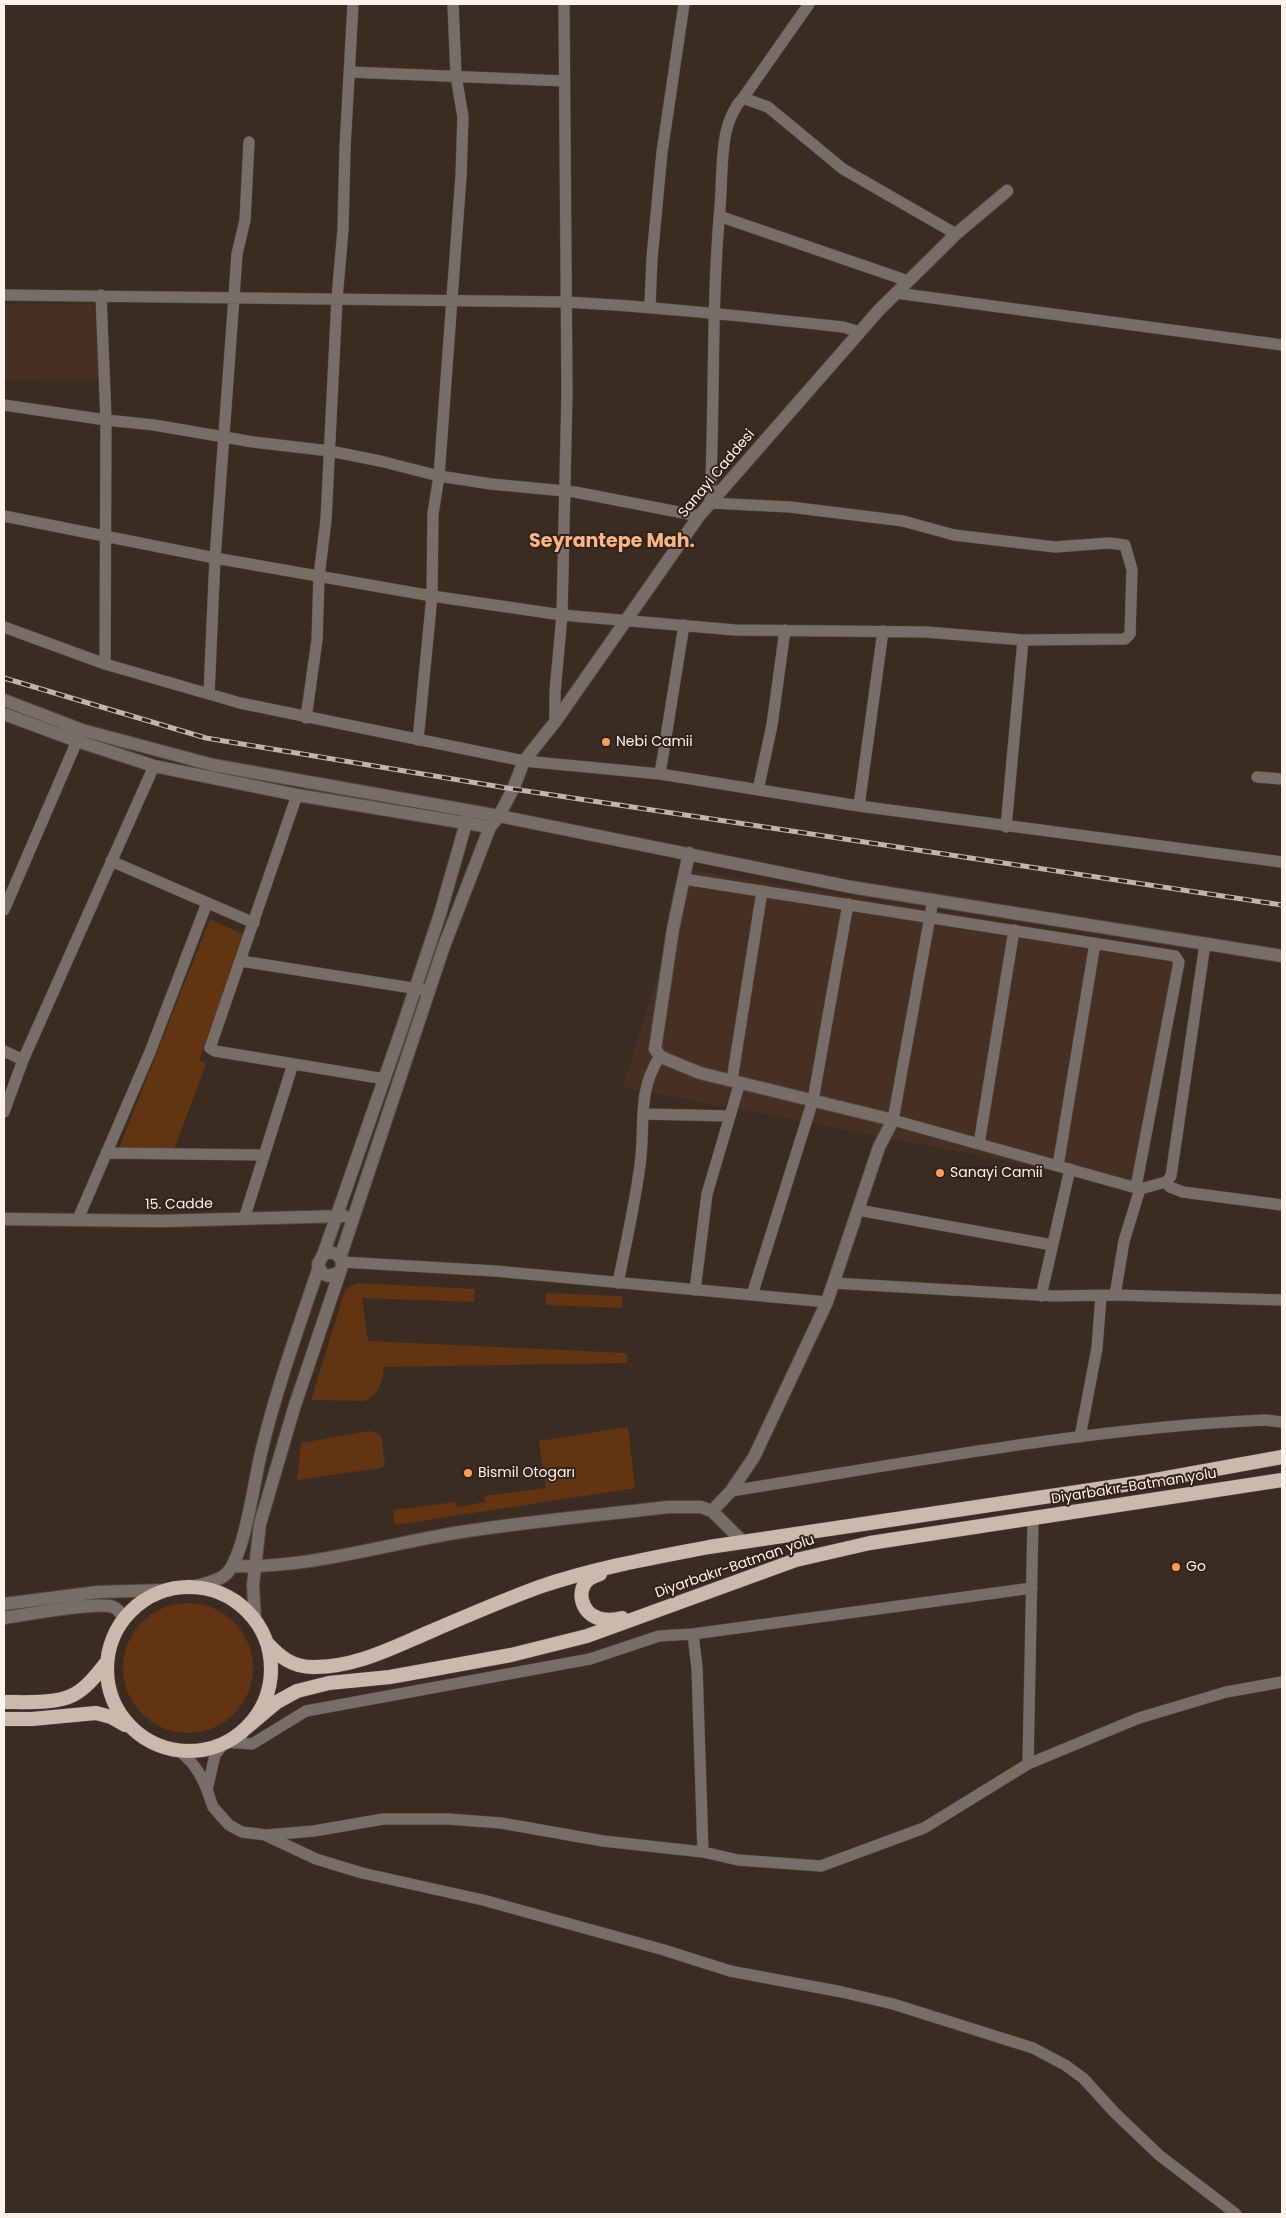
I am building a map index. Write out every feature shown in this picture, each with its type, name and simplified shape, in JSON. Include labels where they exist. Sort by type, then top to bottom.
[{"type":"highway","name":"Diyarbakır-Batman yolu","points":[[267,1642],[278,1655],[293,1664],[311,1667],[357,1662],[540,1587],[574,1576],[743,1542],[1144,1482],[1282,1457]]},
{"type":"highway","name":"Diyarbakır-Batman yolu","points":[[245,1729],[277,1702],[297,1690],[329,1682],[390,1676],[511,1654],[587,1636],[796,1560],[870,1543],[1282,1480]]},
{"type":"highway","points":[[615,1567],[590,1578],[584,1585],[582,1594],[583,1604],[589,1614],[610,1620],[645,1614]]},
{"type":"highway","points":[[4,1719],[32,1719],[96,1713],[111,1717],[155,1744],[178,1750],[202,1750],[225,1742],[245,1729],[260,1710],[269,1688],[271,1664],[267,1642],[255,1620],[238,1603],[216,1591],[192,1586],[166,1590],[144,1600],[125,1617],[112,1638],[106,1663],[108,1688],[118,1711],[134,1730]]},
{"type":"highway","points":[[4,1702],[29,1702],[72,1696],[82,1690],[106,1663]]},
{"type":"street","points":[[306,718],[317,640],[319,576],[326,520],[337,298],[343,230],[353,4]]},
{"type":"street","points":[[418,740],[432,596],[433,514],[439,476],[453,300],[463,117],[456,76],[454,4]]},
{"type":"street","points":[[555,722],[555,692],[562,616],[567,393],[564,4]]},
{"type":"street","points":[[650,306],[652,258],[662,152],[684,4]]},
{"type":"street","points":[[4,516],[215,558],[432,596],[562,616],[735,630],[926,632],[1023,640],[1125,639],[1130,634],[1132,570],[1125,545],[1109,543],[1055,547],[954,535],[894,520],[790,507],[710,503],[714,355],[713,313],[726,132],[736,106],[809,4]]},
{"type":"street","points":[[350,72],[565,81]]},
{"type":"street","points":[[742,98],[768,107],[843,169],[956,234]]},
{"type":"street","points":[[209,694],[215,558],[237,254],[245,220],[249,142]]},
{"type":"street","name":"Sanayi Caddesi","points":[[255,1620],[253,1585],[260,1524],[354,1216],[429,990],[490,827],[499,816],[513,789],[524,761],[555,722],[710,503],[896,293],[956,234],[1007,191]]},
{"type":"street","points":[[719,216],[908,281]]},
{"type":"street","points":[[896,293],[1282,346]]},
{"type":"street","points":[[101,295],[106,420],[105,664]]},
{"type":"street","points":[[4,296],[101,295],[566,302],[650,306],[843,328],[860,332]]},
{"type":"street","points":[[4,405],[330,451],[439,476],[564,491],[642,503],[699,516]]},
{"type":"street","points":[[660,774],[684,625]]},
{"type":"street","points":[[4,627],[105,664],[209,694],[306,718],[524,761],[660,774],[1006,827],[1282,862]]},
{"type":"street","points":[[758,790],[772,725],[785,630]]},
{"type":"street","points":[[859,806],[883,632]]},
{"type":"street","points":[[1006,827],[1023,640]]},
{"type":"street","points":[[4,700],[80,736],[154,766],[297,795],[468,817],[499,816],[851,887],[1282,956]]},
{"type":"street","points":[[4,714],[80,736],[468,817],[490,827]]},
{"type":"street","points":[[4,910],[80,736]]},
{"type":"street","points":[[4,1112],[23,1060],[154,766]]},
{"type":"street","points":[[1258,777],[1282,779]]},
{"type":"street","points":[[297,795],[210,1048],[215,1051],[385,1079]]},
{"type":"street","points":[[192,1586],[214,1580],[226,1574],[236,1559],[261,1453],[285,1366],[416,988],[468,817]]},
{"type":"street","points":[[689,853],[673,929],[655,1049],[660,1056],[700,1073],[893,1120],[1138,1188],[1166,1182],[1171,1176],[1205,944]]},
{"type":"street","points":[[111,861],[254,923]]},
{"type":"street","points":[[684,879],[1173,955],[1179,962],[1138,1188],[1124,1241],[1115,1295]]},
{"type":"street","points":[[696,1290],[707,1194],[729,1116],[736,1082],[762,891]]},
{"type":"street","points":[[712,1511],[731,1491],[754,1457],[827,1302],[879,1147],[893,1120],[933,900]]},
{"type":"street","points":[[78,1219],[150,1052],[206,902]]},
{"type":"street","points":[[752,1295],[812,1100],[848,904]]},
{"type":"street","points":[[979,1144],[1014,930]]},
{"type":"street","points":[[1058,1166],[1095,943]]},
{"type":"street","points":[[241,961],[429,990]]},
{"type":"street","points":[[4,1051],[23,1060]]},
{"type":"street","points":[[618,1282],[638,1180],[646,1084],[660,1056]]},
{"type":"street","points":[[244,1219],[293,1064]]},
{"type":"street","points":[[643,1114],[729,1116]]},
{"type":"street","points":[[106,1153],[264,1155]]},
{"type":"street","points":[[1041,1296],[1070,1169]]},
{"type":"street","points":[[1166,1182],[1170,1187],[1183,1192],[1282,1205]]},
{"type":"street","points":[[858,1210],[1052,1245]]},
{"type":"street","name":"15. Cadde","points":[[4,1219],[160,1221],[354,1216]]},
{"type":"street","points":[[321,1261],[330,1252],[340,1264],[495,1271],[827,1302]]},
{"type":"street","points":[[321,1261],[325,1275],[332,1276],[340,1264]]},
{"type":"street","points":[[833,1283],[1041,1296],[1115,1295],[1282,1300]]},
{"type":"street","points":[[1080,1437],[1097,1348],[1101,1296]]},
{"type":"street","points":[[731,1491],[1080,1437],[1195,1423],[1265,1420],[1282,1422]]},
{"type":"street","points":[[232,1566],[254,1567],[310,1561],[461,1532],[669,1507],[701,1507],[712,1511],[743,1542]]},
{"type":"street","points":[[1028,1764],[1033,1519]]},
{"type":"street","points":[[208,1790],[215,1755],[225,1742],[252,1744],[306,1711],[590,1658],[659,1636],[693,1634],[1032,1588]]},
{"type":"street","points":[[4,1604],[98,1592],[166,1590]]},
{"type":"street","points":[[4,1618],[70,1608],[100,1606],[113,1606],[125,1617]]},
{"type":"street","points":[[693,1634],[697,1668],[703,1852]]},
{"type":"street","points":[[266,1836],[314,1831],[383,1819],[448,1819],[501,1824],[603,1841],[703,1852],[738,1860],[821,1866],[924,1828],[1028,1764],[1139,1718],[1226,1692],[1282,1682]]},
{"type":"street","points":[[178,1750],[191,1760],[200,1772],[213,1807],[229,1825],[242,1832],[266,1836],[316,1859],[362,1873],[483,1900],[664,1950],[730,1971],[842,1992],[893,2004],[1033,2048],[1065,2065],[1083,2078],[1115,2113],[1159,2156],[1236,2214]]},
{"type":"shaded area","points":[[4,304],[94,304],[99,379],[4,380]]},
{"type":"shaded area","points":[[690,870],[1177,951],[1132,1185],[623,1087]]},
{"type":"shaded area","points":[[210,919],[244,935],[199,1060],[206,1064],[172,1155],[118,1151]]},
{"type":"shaded area","points":[[356,1283],[475,1289],[474,1302],[362,1298],[368,1341],[627,1353],[627,1363],[384,1367],[383,1377],[377,1391],[364,1401],[311,1400],[345,1290]]},
{"type":"shaded area","points":[[546,1293],[622,1296],[622,1308],[546,1305]]},
{"type":"shaded area","points":[[628,1427],[635,1488],[395,1525],[393,1510],[456,1502],[457,1507],[485,1502],[485,1496],[546,1488],[539,1441]]},
{"type":"shaded area","points":[[370,1431],[379,1434],[382,1438],[385,1466],[297,1480],[301,1443]]},
{"type":"shaded area","points":[[188,1603],[201,1604],[213,1608],[234,1622],[248,1643],[252,1655],[252,1681],[248,1693],[234,1714],[213,1728],[201,1732],[188,1733],[175,1732],[163,1728],[142,1714],[128,1693],[124,1681],[123,1668],[124,1655],[128,1643],[142,1622],[163,1608],[175,1604]]},
{"type":"railway","points":[[4,678],[206,738],[513,789],[1282,905]]},
{"type":"place","name":"Nebi Camii","points":[[606,742]]},
{"type":"place","name":"Sanayi Camii","points":[[940,1173]]},
{"type":"place","name":"Bismil Otogarı","points":[[468,1473]]},
{"type":"place","name":"Go","points":[[1176,1567]]},
{"type":"district","name":"Seyrantepe Mah.","points":[[612,542]]}]
